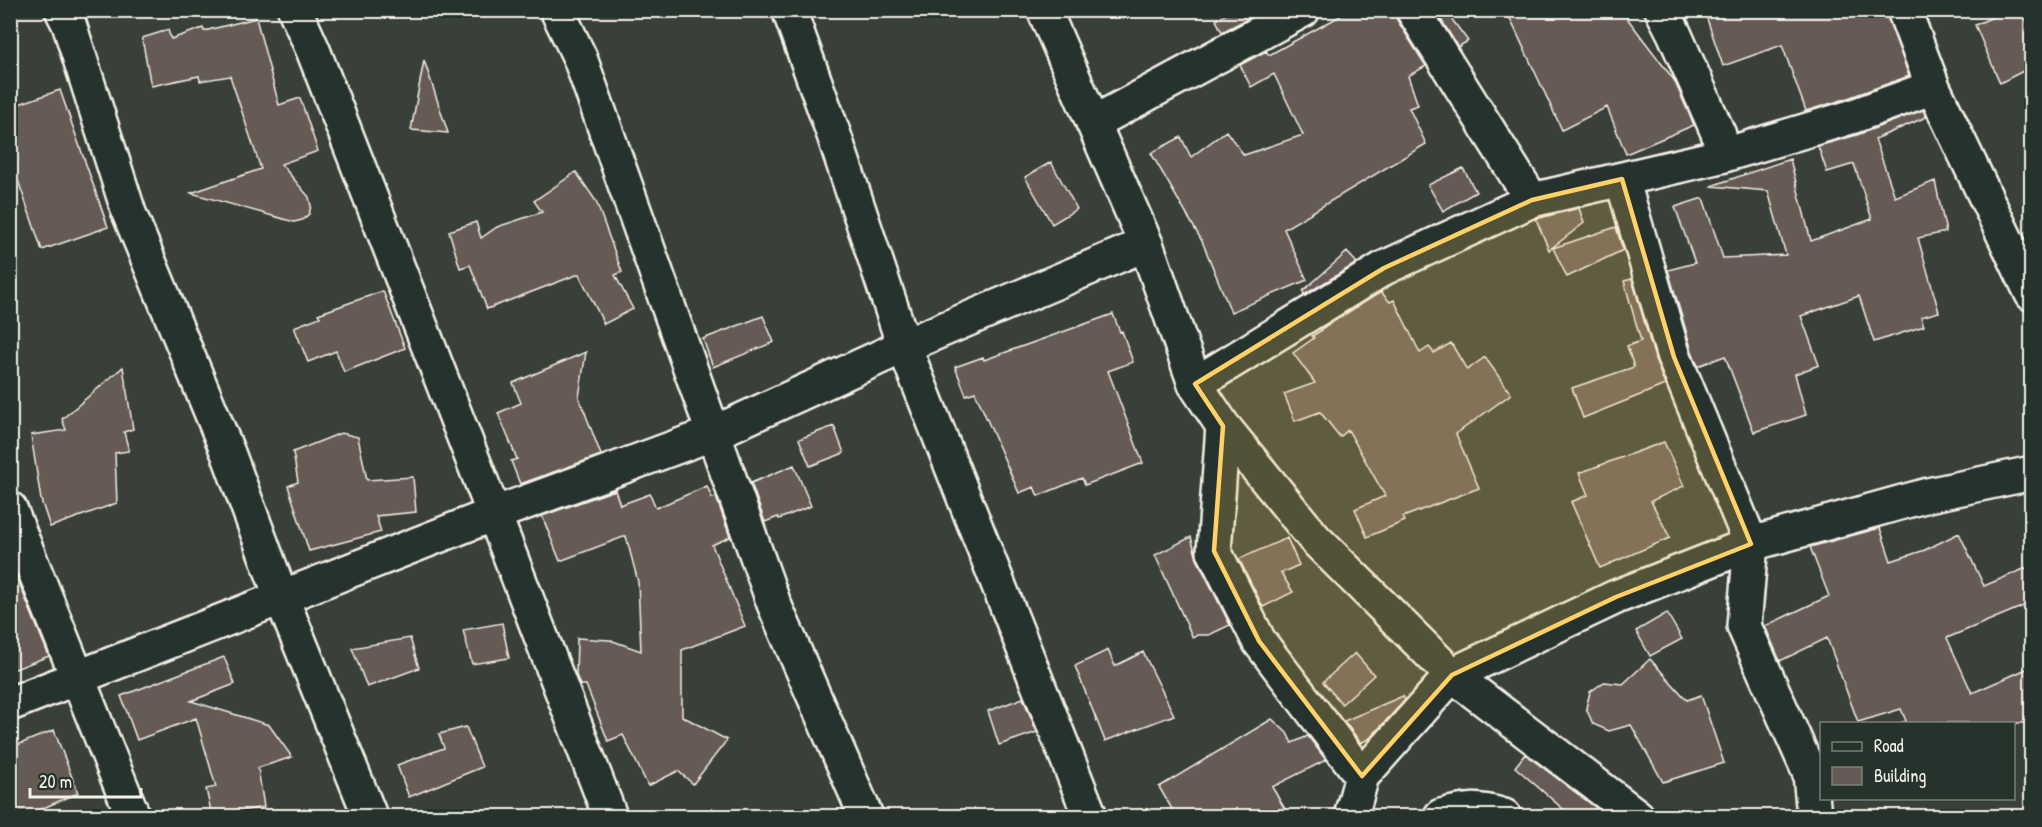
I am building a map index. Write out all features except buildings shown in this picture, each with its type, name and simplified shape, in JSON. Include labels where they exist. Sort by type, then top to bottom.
[{"type":"street","points":[[62,10],[129,213],[228,453],[282,598],[369,816]]},
{"type":"street","points":[[295,10],[317,61],[610,816]]},
{"type":"street","points":[[557,10],[580,58],[774,604],[866,816]]},
{"type":"street","points":[[789,10],[834,135],[904,346],[1090,816]]},
{"type":"street","points":[[1044,10],[1146,244],[1195,384],[1223,426],[1315,539],[1452,675],[1637,816]]},
{"type":"street","points":[[1093,123],[1303,10]]},
{"type":"street","points":[[1413,10],[1532,200]]},
{"type":"street","points":[[1662,10],[1719,135],[1721,156]]},
{"type":"street","points":[[1904,10],[1933,87],[2031,294]]},
{"type":"street","points":[[1195,384],[1384,268],[1532,200],[1721,156],[1851,117],[1933,87]]},
{"type":"street","points":[[1622,179],[1674,357],[1751,544],[1744,627],[1810,774],[1814,816]]},
{"type":"street","points":[[10,704],[494,514],[714,434],[904,346],[1146,244]]},
{"type":"street","points":[[1223,426],[1214,551],[1259,641],[1362,776]]},
{"type":"street","points":[[1352,816],[1362,776],[1452,675],[1616,597],[1751,544],[1928,495],[2031,472]]},
{"type":"street","points":[[10,509],[79,676],[133,816]]},
{"type":"street","points":[[1441,816],[1467,809],[1504,816]]},
{"type":"highlighted area","points":[[1622,179],[1674,357],[1751,544],[1616,597],[1452,675],[1362,776],[1259,641],[1214,551],[1223,426],[1195,384],[1384,268],[1532,200]]}]
